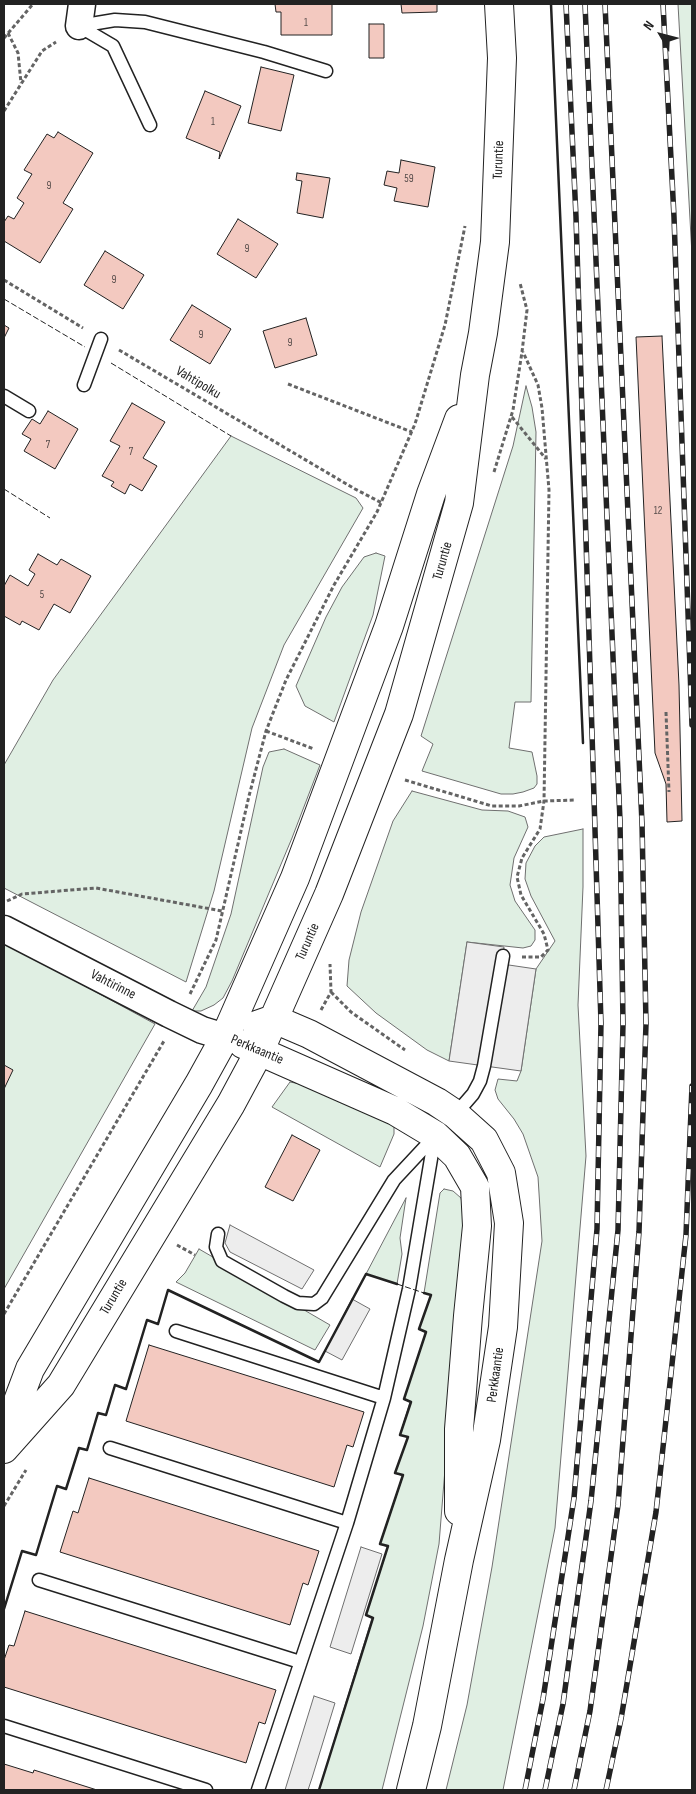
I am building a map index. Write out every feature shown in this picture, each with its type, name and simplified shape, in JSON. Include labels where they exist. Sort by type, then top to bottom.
[{"type":"main road","name":"Turuntie","points":[[4,1449],[61,1385],[231,1104],[260,1050],[329,894],[399,714],[459,504],[475,375],[483,333],[495,242],[502,58],[499,4]]},
{"type":"main road","name":"Turuntie","points":[[4,1438],[30,1369],[195,1092],[225,1037],[295,878],[382,644],[431,494],[475,375]]},
{"type":"main road","name":"Perkkaantie","points":[[225,1037],[274,1019],[320,1040],[437,1102],[455,1114],[484,1140],[501,1173],[509,1223],[503,1327],[486,1440],[427,1726],[411,1790]]},
{"type":"main road","name":"Perkkaantie","points":[[225,1037],[260,1050],[395,1111],[435,1135],[457,1156],[475,1187],[478,1226],[468,1316],[459,1429],[460,1560]]},
{"type":"street","name":"Vahtirinne","points":[[4,928],[168,1014],[202,1030],[225,1037]]},
{"type":"lane","points":[[81,15],[145,22],[264,52],[326,70]]},
{"type":"lane","points":[[81,15],[113,46],[150,125]]},
{"type":"lane","points":[[84,384],[101,339]]},
{"type":"lane","points":[[4,396],[29,411]]},
{"type":"lane","points":[[218,1234],[216,1247],[222,1261],[298,1303],[314,1304],[322,1298],[394,1180],[473,1094],[480,1081],[503,956]]},
{"type":"lane","points":[[258,1790],[347,1523],[384,1398],[409,1289],[435,1135]]},
{"type":"lane","points":[[176,1330],[384,1398]]},
{"type":"lane","points":[[110,1448],[347,1523]]},
{"type":"lane","points":[[39,1580],[300,1662]]},
{"type":"lane","points":[[4,1726],[206,1790]]},
{"type":"path","points":[[4,37],[33,4]]},
{"type":"path","points":[[4,111],[42,51],[81,15]]},
{"type":"path","points":[[8,33],[18,53],[21,84]]},
{"type":"path","points":[[186,1002],[216,940],[266,731],[286,680],[321,611],[382,503],[412,432],[445,325],[466,221]]},
{"type":"path","name":"Vahtipolku","points":[[4,280],[355,489],[382,503]]},
{"type":"path","points":[[503,956],[541,957],[548,950],[544,934],[521,895],[517,877],[522,858],[540,829],[544,801],[549,490],[542,408],[538,385],[522,352]]},
{"type":"path","points":[[288,384],[412,432]]},
{"type":"path","points":[[511,416],[546,460]]},
{"type":"path","points":[[666,712],[669,792]]},
{"type":"path","points":[[266,731],[320,751]]},
{"type":"path","points":[[405,780],[492,806],[519,806],[544,801],[576,800]]},
{"type":"path","points":[[4,903],[22,894],[96,888],[222,911]]},
{"type":"path","points":[[331,992],[351,1012],[406,1051]]},
{"type":"path","points":[[4,1314],[168,1035]]},
{"type":"path","points":[[174,1244],[195,1255]]},
{"type":"green space","points":[[678,4],[692,4],[692,255]]},
{"type":"green space","points":[[526,386],[536,432],[531,702],[515,702],[509,748],[532,752],[537,784],[534,788],[523,792],[501,794],[422,771],[433,744],[421,736],[513,446]]},
{"type":"green space","points":[[231,436],[356,498],[363,508],[284,645],[252,728],[214,891],[186,982],[4,888],[4,765],[53,680]]},
{"type":"green space","points":[[376,553],[385,556],[373,615],[334,722],[305,706],[296,686],[326,617],[342,587],[364,557]]},
{"type":"green space","points":[[284,749],[320,765],[292,838],[232,981],[223,998],[214,1005],[201,1011],[192,1011],[206,987],[231,914],[263,767],[269,752]]},
{"type":"green space","points":[[412,791],[482,810],[508,811],[525,817],[528,827],[514,858],[510,885],[515,901],[535,930],[535,940],[531,946],[523,948],[467,942],[449,1061],[427,1050],[376,1013],[347,986],[349,960],[361,912],[393,821]]},
{"type":"green space","points":[[583,829],[583,887],[578,1005],[586,1156],[555,1528],[503,1790],[446,1790],[467,1705],[492,1567],[542,1241],[538,1177],[523,1134],[498,1099],[495,1090],[498,1079],[517,1081],[521,1071],[536,969],[555,941],[531,896],[525,879],[526,863],[535,846],[544,837]]},
{"type":"green space","points":[[4,942],[155,1024],[4,1289]]},
{"type":"green space","points":[[290,1082],[316,1087],[394,1124],[394,1134],[380,1167],[272,1107]]},
{"type":"green space","points":[[444,1189],[453,1191],[461,1198],[465,1219],[439,1544],[423,1626],[382,1790],[319,1790],[372,1618],[366,1615],[388,1547],[380,1544],[403,1476],[395,1473],[408,1437],[400,1435],[410,1402],[404,1399],[426,1333],[419,1329],[431,1295],[424,1293],[440,1193]]},
{"type":"green space","points":[[406,1198],[400,1238],[402,1254],[397,1284],[366,1274]]},
{"type":"green space","points":[[199,1249],[330,1325],[315,1350],[176,1282],[185,1273]]},
{"type":"shaded area","points":[[467,942],[504,947],[502,964],[536,969],[521,1071],[449,1061]]},
{"type":"shaded area","points":[[230,1225],[314,1270],[302,1289],[230,1252],[225,1243]]},
{"type":"shaded area","points":[[352,1299],[370,1309],[342,1360],[325,1351]]},
{"type":"shaded area","points":[[361,1547],[382,1554],[351,1654],[330,1647]]},
{"type":"shaded area","points":[[314,1696],[335,1703],[312,1778],[308,1790],[285,1790]]},
{"type":"building","points":[[275,4],[332,4],[332,35],[281,35],[281,12],[276,12]]},
{"type":"building","points":[[401,4],[437,4],[437,12],[402,13]]},
{"type":"building","points":[[369,24],[384,24],[384,58],[369,58]]},
{"type":"building","points":[[261,67],[294,75],[281,131],[248,123]]},
{"type":"building","points":[[205,91],[241,106],[219,159],[220,152],[186,138]]},
{"type":"building","points":[[58,132],[93,153],[63,203],[73,209],[40,263],[4,241],[4,222],[8,216],[14,219],[24,203],[17,198],[32,174],[24,170],[47,134],[54,138]]},
{"type":"building","points":[[401,160],[435,167],[428,207],[394,201],[397,188],[384,185],[387,171],[399,173]]},
{"type":"building","points":[[297,173],[330,178],[323,218],[297,213],[302,181],[296,180]]},
{"type":"building","points":[[238,219],[278,244],[256,278],[217,254]]},
{"type":"building","points":[[105,251],[144,275],[123,309],[84,285]]},
{"type":"building","points":[[192,305],[231,329],[210,364],[170,340]]},
{"type":"building","points":[[306,318],[317,355],[275,368],[263,331]]},
{"type":"building","points":[[4,325],[9,328],[4,338]]},
{"type":"building","points":[[662,336],[679,685],[682,821],[667,822],[666,784],[655,753],[636,337]]},
{"type":"building","points":[[132,403],[165,422],[143,458],[157,466],[142,491],[130,484],[125,494],[111,486],[114,482],[102,476],[120,446],[110,441]]},
{"type":"building","points":[[48,411],[78,429],[55,469],[24,451],[31,439],[22,434],[32,419],[40,424]]},
{"type":"building","points":[[38,554],[57,565],[61,559],[91,576],[70,613],[54,604],[39,630],[22,621],[20,625],[4,616],[4,586],[10,575],[28,586],[35,574],[29,570]]},
{"type":"building","points":[[4,1065],[13,1070],[4,1089]]},
{"type":"building","points":[[292,1135],[320,1150],[293,1201],[265,1187]]},
{"type":"building","points":[[149,1345],[364,1412],[353,1447],[347,1445],[334,1487],[126,1421]]},
{"type":"building","points":[[89,1478],[319,1551],[308,1585],[303,1583],[290,1625],[60,1552],[73,1511],[78,1513]]},
{"type":"building","points":[[25,1611],[276,1690],[265,1724],[259,1722],[246,1763],[4,1687],[4,1660],[9,1645],[14,1646]]},
{"type":"building","points":[[4,1764],[33,1773],[34,1770],[97,1790],[4,1790]]},
{"type":"railway","points":[[525,1790],[543,1699],[574,1498],[597,1229],[601,1023],[576,217],[566,4]]},
{"type":"railway","points":[[545,1790],[563,1704],[591,1501],[618,1230],[623,1024],[620,820],[585,4]]},
{"type":"railway","points":[[574,1790],[590,1711],[618,1505],[639,1232],[646,1024],[642,823],[605,4]]},
{"type":"railway","points":[[663,4],[674,217],[692,725]]},
{"type":"railway","points":[[606,1790],[621,1719],[656,1512],[686,1235],[692,1086]]},
{"type":"fence","points":[[4,299],[85,347]]},
{"type":"fence","points":[[111,363],[231,436]]},
{"type":"fence","points":[[4,489],[50,518]]},
{"type":"fence","points":[[397,1284],[424,1293]]},
{"type":"wall","points":[[551,4],[583,743]]},
{"type":"wall","points":[[4,1609],[22,1551],[36,1555],[57,1486],[66,1489],[79,1448],[87,1450],[98,1413],[106,1415],[115,1385],[126,1389],[147,1320],[158,1324],[168,1290],[319,1362],[366,1274],[397,1284]]},
{"type":"wall","points":[[319,1790],[373,1618],[366,1615],[388,1546],[380,1544],[403,1475],[395,1473],[408,1437],[400,1435],[411,1402],[404,1399],[426,1332],[419,1329],[431,1295],[424,1293]]}]
